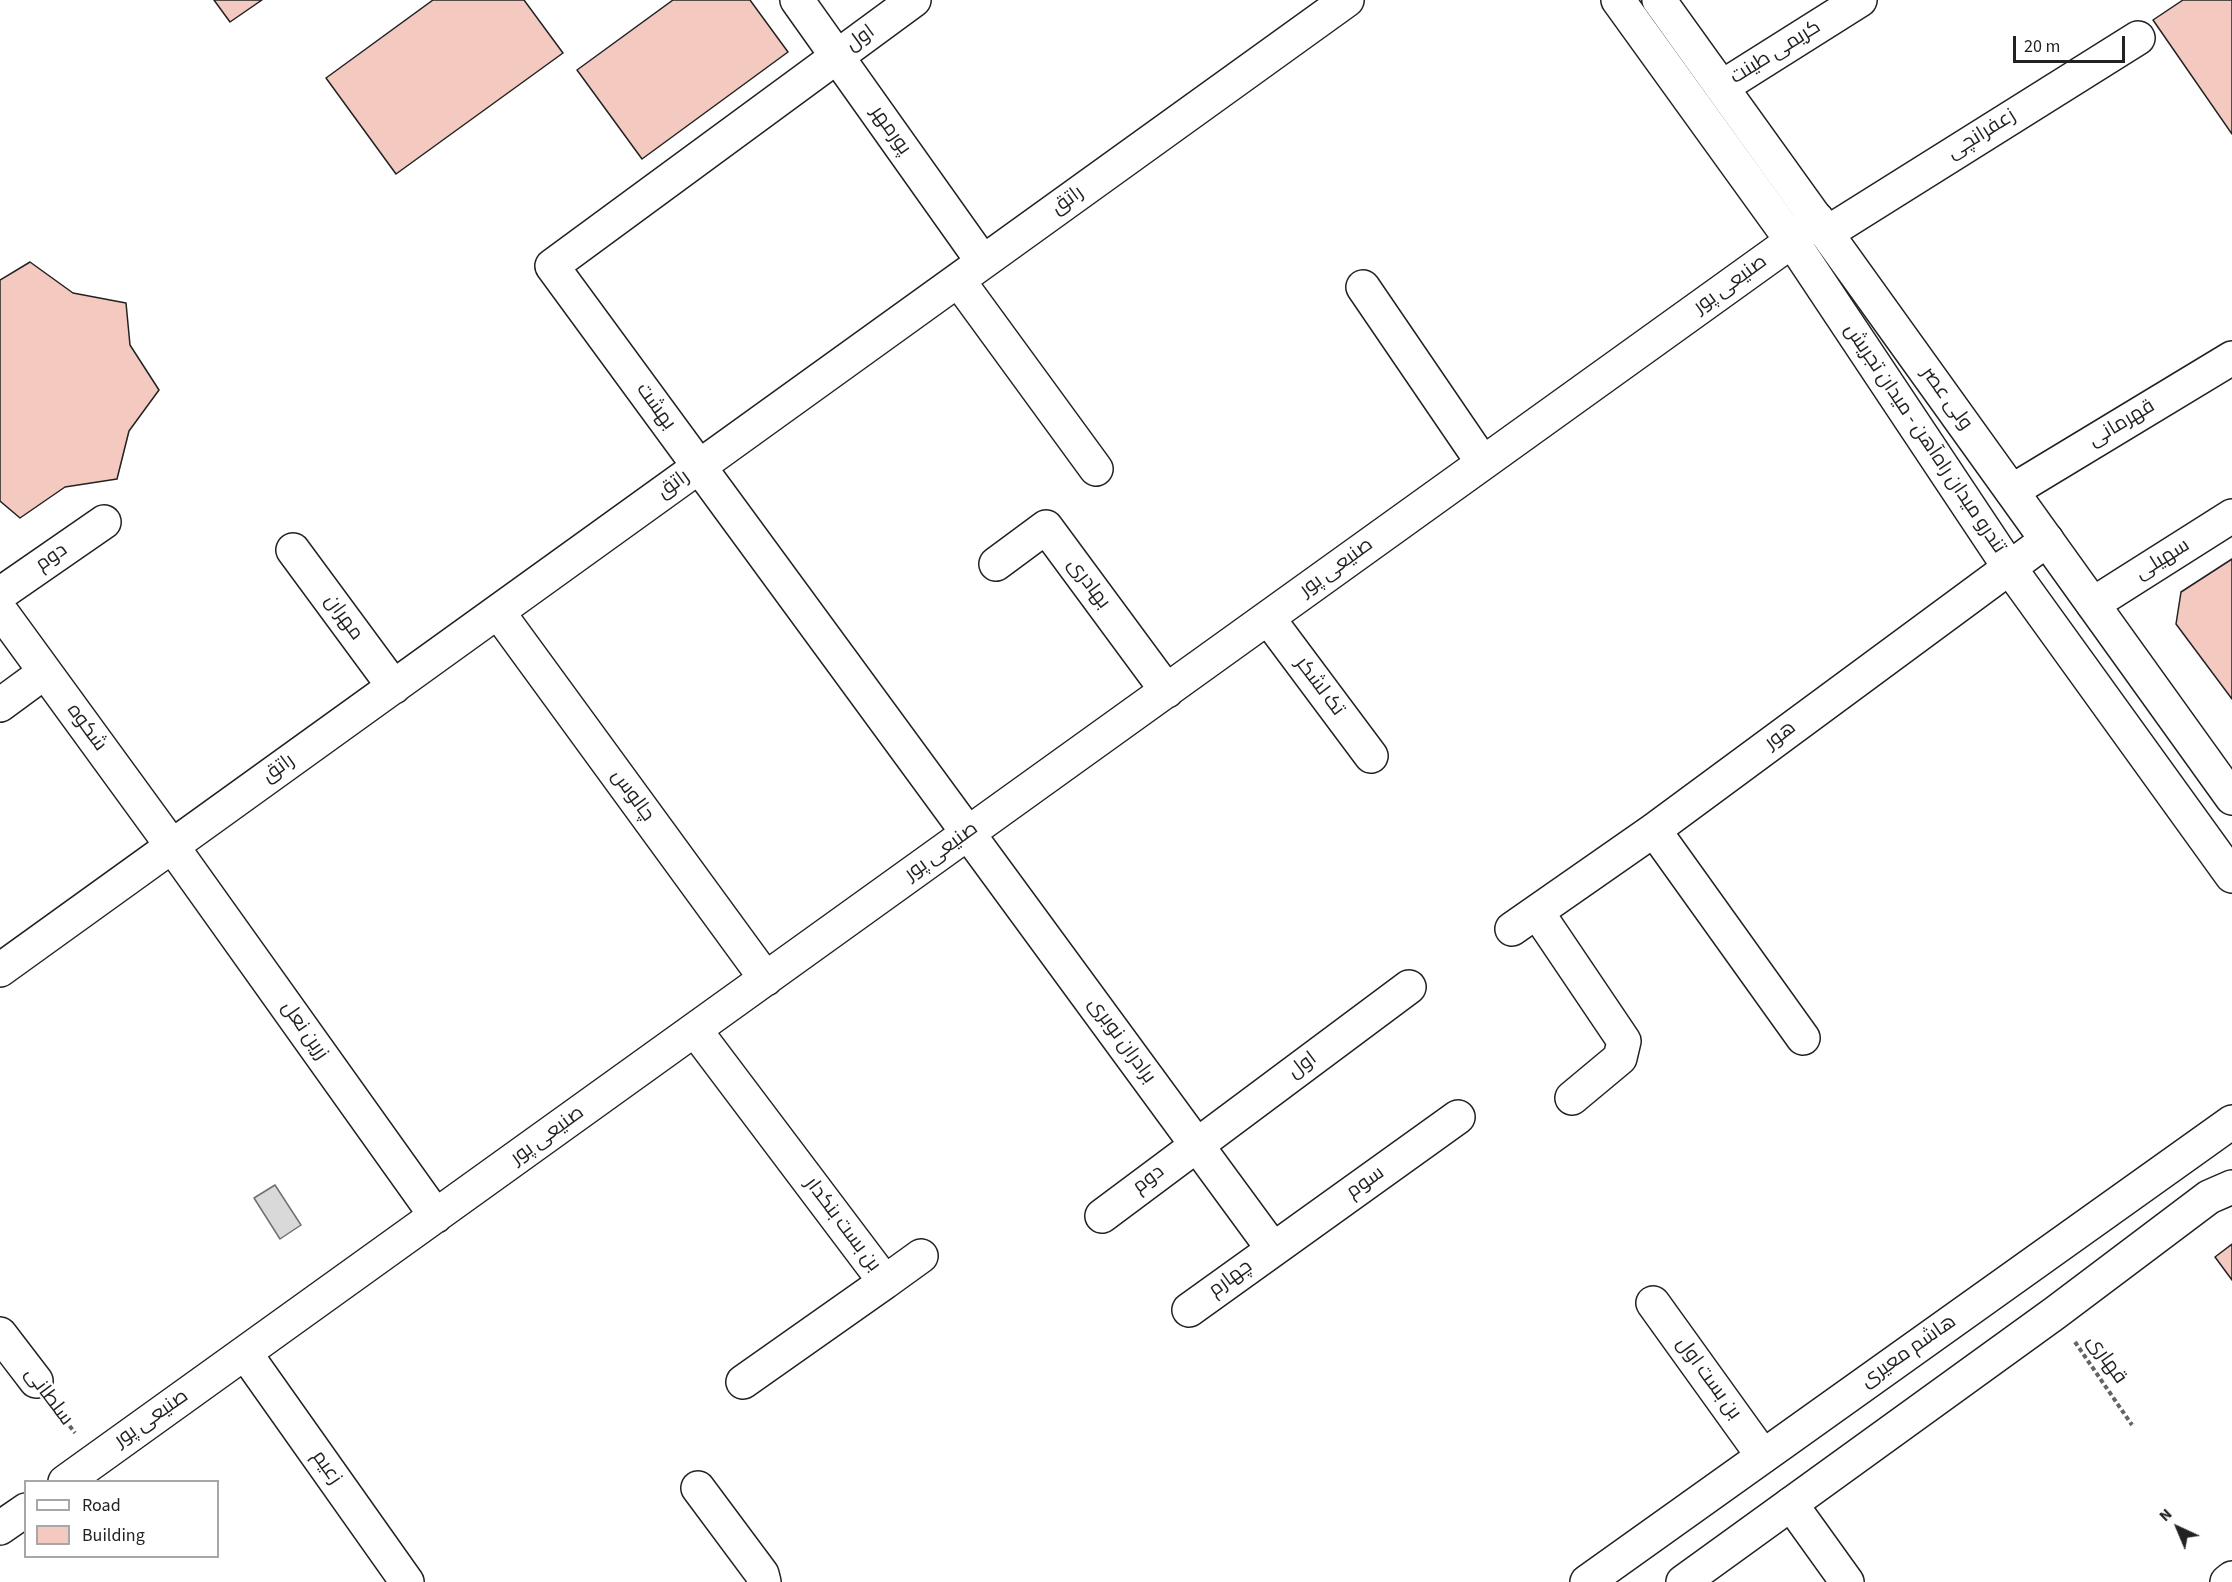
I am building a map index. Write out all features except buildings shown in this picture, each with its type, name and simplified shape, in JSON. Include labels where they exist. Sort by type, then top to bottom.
[{"type":"street","name":"پورمهر","points":[[797,0],[837,56],[1096,469]]},
{"type":"street","name":"اول","points":[[837,56],[914,0]]},
{"type":"street","name":"راتق","points":[[0,970],[1347,0]]},
{"type":"street","name":"تندرو میدان راه‌آهن - میدان تجریش","points":[[1618,0],[1792,241],[2009,567],[2232,876]]},
{"type":"street","name":"ولی عصر","points":[[1659,0],[2232,798]]},
{"type":"street","name":"کریمی طینت","points":[[1722,87],[1860,0]]},
{"type":"street","name":"زعفرانچی","points":[[1822,226],[2138,38]]},
{"type":"street","name":"بهشت","points":[[837,56],[552,267],[968,834]]},
{"type":"street","name":"صنیعی پور","points":[[68,1480],[1792,241],[1822,226]]},
{"type":"street","points":[[1363,287],[1483,463]]},
{"type":"street","name":"قهرمانی","points":[[2012,491],[2232,358]]},
{"type":"street","name":"سهیلی","points":[[2093,604],[2232,516]]},
{"type":"street","name":"دوم","points":[[0,594],[104,522]]},
{"type":"street","name":"بهادری","points":[[996,564],[1046,527],[1167,691]]},
{"type":"street","name":"هور","points":[[1572,1098],[1620,1058],[1624,1041],[1524,921],[1654,830],[2047,540]]},
{"type":"street","name":"مهران","points":[[293,550],[394,687]]},
{"type":"street","name":"شکوه","points":[[0,609],[172,846]]},
{"type":"street","name":"چالوس","points":[[498,612],[766,979]]},
{"type":"street","name":"تک لشکر","points":[[1268,618],[1371,756]]},
{"type":"street","points":[[0,705],[45,672]]},
{"type":"street","points":[[1654,830],[1803,1038]]},
{"type":"street","name":"برادران نوبری","points":[[968,834],[1273,1249]]},
{"type":"street","name":"زرین نعل","points":[[172,846],[436,1216]]},
{"type":"street","name":"اول","points":[[1197,1145],[1409,987]]},
{"type":"street","name":"بن بست بنکدار","points":[[695,1030],[885,1282],[742,1382]]},
{"type":"street","name":"سوم","points":[[1273,1249],[1458,1117]]},
{"type":"street","name":"هاشم معیری","points":[[1587,1582],[2232,1122]]},
{"type":"street","name":"دوم","points":[[1102,1216],[1197,1145]]},
{"type":"street","points":[[1683,1582],[2220,1192]]},
{"type":"street","name":"چهارم","points":[[1189,1310],[1273,1249]]},
{"type":"street","points":[[885,1282],[921,1256]]},
{"type":"street","name":"بن بست اول","points":[[1653,1303],[1763,1456]]},
{"type":"street","name":"سلطانی","points":[[0,1334],[36,1381]]},
{"type":"street","name":"زعیم","points":[[245,1353],[407,1582]]},
{"type":"street","points":[[698,1488],[762,1574],[764,1582]]},
{"type":"street","points":[[1791,1504],[1847,1582]]},
{"type":"street","points":[[0,1528],[24,1511]]},
{"type":"street","points":[[2227,1582],[2232,1578]]},
{"type":"path","name":"قهاری","points":[[2055,1313],[2132,1425]]},
{"type":"path","name":"سلطانی","points":[[36,1381],[95,1460]]},
{"type":"shaded area","points":[[275,1185],[301,1225],[280,1239],[254,1198]]}]
